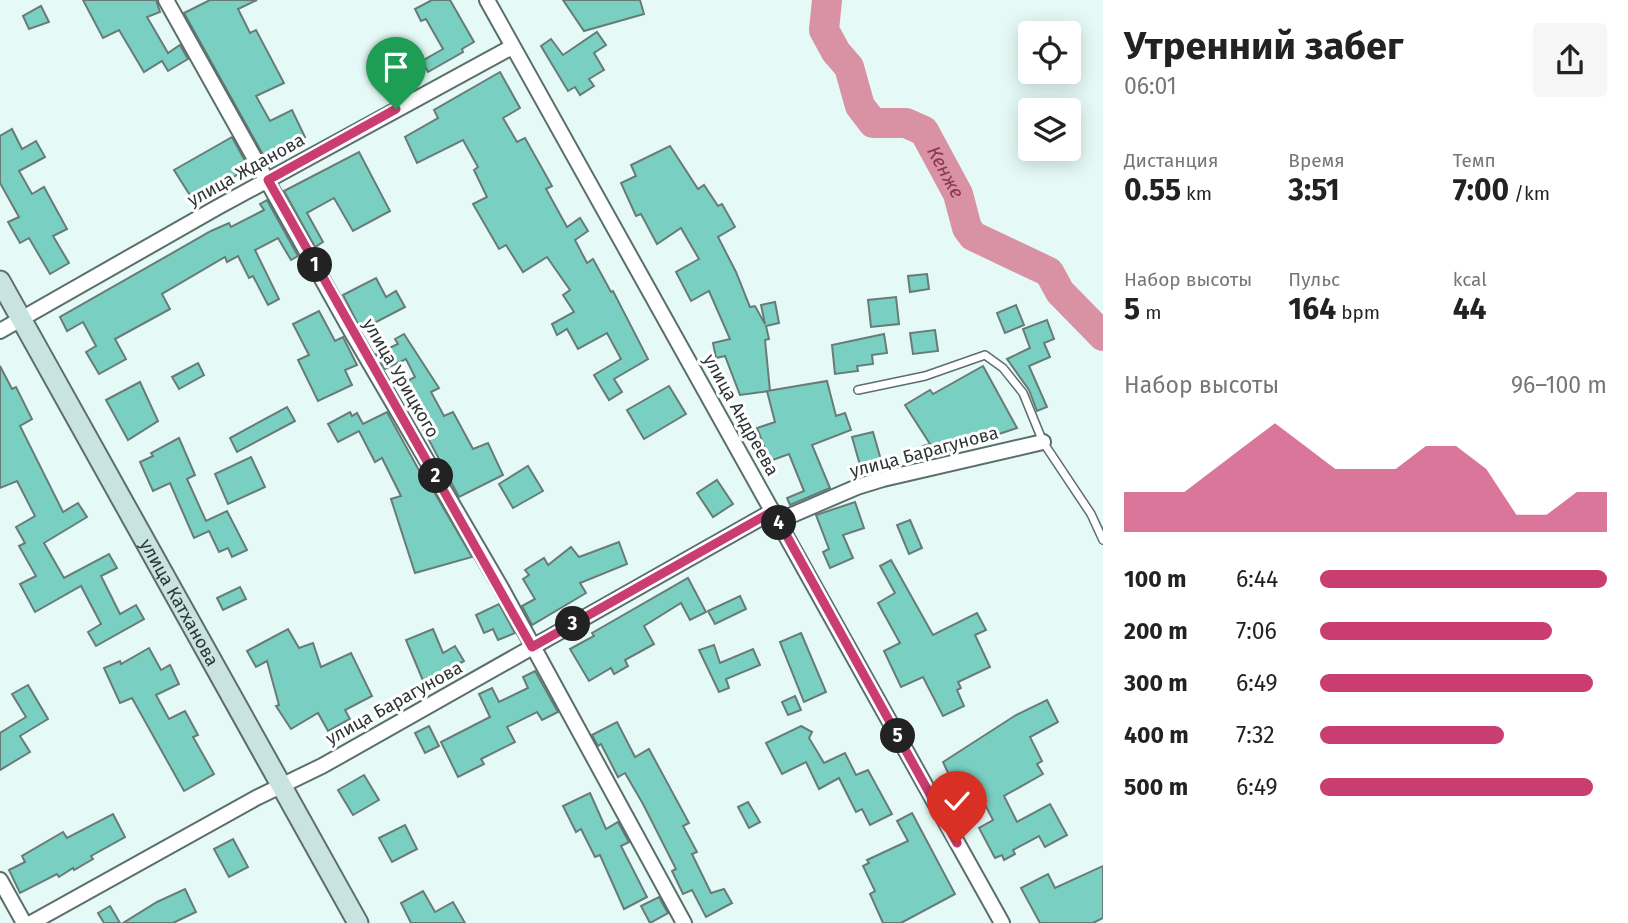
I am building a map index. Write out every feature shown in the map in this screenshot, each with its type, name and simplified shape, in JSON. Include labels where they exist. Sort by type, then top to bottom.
[{"type":"street","name":"улица Урицкого","points":[[166,0],[532,647],[684,923]]},
{"type":"street","name":"улица Андреева","points":[[487,0],[1002,923]]},
{"type":"street","name":"улица Жданова","points":[[0,331],[512,47]]},
{"type":"street","name":"улица Катханова","points":[[0,281],[358,923]]},
{"type":"street","name":"улица Барагунова","points":[[31,923],[776,516],[883,479],[1043,442]]},
{"type":"street","points":[[0,880],[24,923]]},
{"type":"lane","points":[[858,390],[925,376],[985,355],[1003,368],[1023,393],[1043,442],[1091,514],[1103,540]]},
{"type":"building","points":[[83,0],[156,0],[160,12],[147,17],[168,53],[180,45],[188,59],[168,71],[162,61],[144,72],[119,30],[103,38]]},
{"type":"building","points":[[210,0],[257,0],[238,9],[250,33],[256,30],[284,83],[256,96],[270,121],[292,110],[305,137],[274,153],[276,156],[267,162],[184,13]]},
{"type":"building","points":[[432,0],[450,0],[474,42],[462,49],[463,52],[428,72],[422,61],[443,49],[426,19],[421,21],[415,9]]},
{"type":"building","points":[[563,0],[640,0],[644,14],[584,31]]},
{"type":"building","points":[[41,6],[49,22],[29,29],[23,16]]},
{"type":"building","points":[[597,32],[606,45],[594,53],[604,70],[589,79],[594,86],[580,95],[575,87],[568,91],[541,46],[551,39],[563,55]]},
{"type":"building","points":[[500,72],[520,108],[503,118],[517,142],[525,138],[552,186],[546,189],[567,227],[580,218],[588,231],[575,240],[587,263],[593,259],[611,292],[613,291],[648,359],[614,379],[622,392],[609,400],[594,375],[621,359],[607,333],[578,349],[567,329],[557,335],[552,324],[574,312],[563,295],[570,290],[547,257],[523,272],[506,245],[499,249],[473,204],[487,197],[474,170],[478,167],[463,140],[417,163],[405,137],[438,118],[434,110]]},
{"type":"building","points":[[12,129],[22,149],[36,141],[45,157],[19,171],[32,194],[44,187],[67,229],[53,236],[69,263],[50,274],[29,238],[20,243],[8,222],[19,217],[0,183],[0,136]]},
{"type":"building","points":[[232,137],[249,168],[193,200],[174,170]]},
{"type":"building","points":[[670,146],[698,189],[704,185],[718,206],[722,204],[735,227],[718,237],[750,307],[755,306],[765,324],[761,305],[775,302],[779,323],[766,326],[769,339],[765,340],[770,391],[740,395],[725,356],[716,358],[713,343],[730,339],[709,291],[691,301],[676,272],[699,259],[681,228],[657,244],[641,214],[636,216],[621,183],[636,176],[631,165]]},
{"type":"building","points":[[359,152],[390,211],[353,231],[334,198],[307,213],[323,242],[315,247],[284,191]]},
{"type":"building","points":[[267,200],[298,256],[291,260],[278,238],[255,250],[279,299],[268,305],[253,276],[249,278],[238,256],[227,262],[225,257],[162,294],[170,309],[115,339],[126,359],[99,374],[86,352],[96,346],[83,322],[67,331],[60,317],[211,231],[229,223],[231,227],[264,210],[260,204]]},
{"type":"building","points":[[927,274],[929,289],[910,292],[908,276]]},
{"type":"building","points":[[376,278],[386,297],[396,291],[405,307],[361,330],[343,295]]},
{"type":"building","points":[[896,297],[899,324],[871,327],[868,300]]},
{"type":"building","points":[[1016,305],[1024,325],[1005,333],[997,313]]},
{"type":"building","points":[[319,311],[335,341],[343,337],[357,365],[345,370],[352,385],[318,401],[298,360],[309,355],[293,324]]},
{"type":"building","points":[[1047,320],[1054,339],[1044,343],[1050,357],[1029,366],[1047,407],[1037,411],[1029,390],[1007,359],[1030,348],[1023,329]]},
{"type":"building","points":[[935,330],[938,351],[913,354],[910,333]]},
{"type":"building","points":[[404,334],[439,388],[431,392],[444,416],[453,412],[473,449],[488,443],[503,475],[459,497],[400,385],[415,377],[406,359],[385,369],[376,354],[398,344],[395,339]]},
{"type":"building","points":[[884,334],[887,353],[872,355],[873,364],[857,366],[858,371],[835,374],[832,345]]},
{"type":"building","points":[[198,363],[204,375],[179,389],[172,377]]},
{"type":"building","points":[[0,366],[12,389],[16,387],[32,419],[20,426],[63,512],[78,503],[87,517],[44,543],[64,578],[109,554],[117,568],[101,576],[120,614],[136,605],[144,619],[96,646],[88,632],[101,624],[81,586],[35,612],[20,584],[36,576],[19,546],[25,543],[16,527],[35,516],[17,481],[0,488]]},
{"type":"building","points":[[983,366],[1017,428],[927,458],[923,446],[930,444],[905,405],[930,390],[933,394]]},
{"type":"building","points":[[827,381],[836,416],[845,413],[851,430],[812,445],[830,488],[790,505],[787,498],[804,491],[789,454],[770,461],[757,428],[775,422],[767,391]]},
{"type":"building","points":[[140,382],[158,421],[128,440],[106,400]]},
{"type":"building","points":[[669,386],[686,414],[644,439],[627,410]]},
{"type":"building","points":[[287,407],[295,421],[237,452],[230,438]]},
{"type":"building","points":[[350,412],[352,416],[357,413],[363,424],[387,412],[472,557],[415,573],[391,499],[401,496],[382,458],[375,462],[359,431],[338,442],[328,424]]},
{"type":"building","points":[[873,432],[881,460],[860,465],[852,437]]},
{"type":"building","points":[[179,438],[195,475],[187,479],[206,521],[227,511],[247,550],[232,557],[228,548],[219,552],[209,531],[194,538],[170,483],[153,491],[140,462]]},
{"type":"building","points":[[251,457],[265,487],[228,504],[215,474]]},
{"type":"building","points":[[528,466],[543,491],[513,508],[499,484]]},
{"type":"building","points":[[717,480],[733,504],[713,517],[697,493]]},
{"type":"building","points":[[855,502],[864,528],[843,535],[853,558],[830,568],[823,552],[829,549],[816,515]]},
{"type":"building","points":[[910,520],[922,548],[909,554],[897,525]]},
{"type":"building","points":[[619,542],[627,564],[580,583],[586,593],[532,625],[522,606],[535,599],[523,579],[529,575],[525,570],[544,558],[548,565],[571,547],[579,557]]},
{"type":"building","points":[[891,560],[933,635],[977,613],[986,630],[975,635],[990,667],[958,682],[961,688],[957,690],[964,706],[943,716],[923,677],[901,687],[884,651],[900,643],[878,603],[895,593],[880,566]]},
{"type":"building","points":[[688,578],[706,612],[690,620],[681,603],[644,626],[654,644],[625,660],[628,666],[614,674],[611,668],[589,681],[570,649],[594,636],[592,633]]},
{"type":"building","points":[[240,587],[246,599],[223,610],[217,598]]},
{"type":"building","points":[[740,596],[746,609],[715,624],[708,611]]},
{"type":"building","points":[[499,604],[515,633],[498,640],[493,629],[484,633],[476,615]]},
{"type":"building","points":[[288,629],[299,648],[313,643],[321,667],[351,653],[372,696],[345,710],[350,719],[328,731],[318,713],[291,729],[276,706],[279,705],[267,661],[256,667],[247,651]]},
{"type":"building","points":[[433,629],[443,653],[455,646],[464,661],[424,683],[406,640]]},
{"type":"building","points":[[801,633],[826,692],[804,702],[780,642]]},
{"type":"building","points":[[714,645],[720,663],[753,649],[760,665],[726,679],[729,688],[719,692],[699,650]]},
{"type":"building","points":[[149,648],[161,670],[170,665],[179,684],[156,695],[169,719],[185,711],[198,735],[193,737],[214,774],[184,791],[132,698],[120,703],[104,668],[120,661],[121,664]]},
{"type":"building","points":[[535,671],[558,712],[542,720],[537,712],[507,727],[515,742],[481,759],[484,764],[458,777],[441,742],[490,717],[479,694],[492,688],[499,702],[528,688],[523,677]]},
{"type":"building","points":[[28,685],[48,719],[20,736],[30,752],[0,770],[0,733],[26,717],[12,694]]},
{"type":"building","points":[[795,696],[801,710],[788,715],[782,702]]},
{"type":"building","points":[[1047,700],[1058,722],[1030,737],[1042,761],[1037,764],[1043,774],[1004,796],[1017,822],[1050,804],[1067,835],[1045,847],[1039,836],[1013,850],[1015,854],[1004,860],[1002,855],[995,858],[979,828],[993,820],[979,793],[962,803],[943,762],[1016,715]]},
{"type":"building","points":[[617,722],[635,757],[649,749],[689,823],[683,826],[697,852],[692,854],[711,893],[724,889],[732,903],[706,917],[692,890],[683,894],[672,871],[676,869],[643,804],[625,773],[618,777],[601,744],[598,746],[592,735]]},
{"type":"building","points":[[429,726],[439,746],[425,753],[415,733]]},
{"type":"building","points":[[801,726],[812,732],[809,738],[824,763],[845,753],[856,775],[868,770],[892,814],[870,825],[862,809],[856,812],[839,778],[819,789],[806,762],[782,774],[766,743]]},
{"type":"building","points":[[364,775],[379,800],[353,815],[338,790]]},
{"type":"building","points":[[590,793],[606,829],[618,822],[629,842],[621,846],[647,897],[624,909],[600,855],[595,857],[581,829],[576,832],[563,806]]},
{"type":"building","points":[[748,802],[760,822],[749,828],[738,807]]},
{"type":"building","points":[[912,813],[955,894],[901,923],[883,923],[870,894],[875,891],[863,866],[869,863],[867,860],[908,841],[897,821]]},
{"type":"building","points":[[113,814],[125,837],[91,856],[93,859],[74,870],[73,868],[59,877],[57,874],[20,893],[9,870],[25,862],[22,856],[63,832],[67,838]]},
{"type":"building","points":[[405,825],[417,849],[392,862],[379,838]]},
{"type":"building","points":[[233,839],[248,867],[229,877],[214,849]]},
{"type":"building","points":[[1103,866],[1103,918],[1093,923],[1040,923],[1021,888],[1048,874],[1055,888]]},
{"type":"building","points":[[185,889],[196,912],[173,923],[123,923],[157,902]]},
{"type":"building","points":[[423,891],[435,912],[453,902],[465,923],[411,923],[401,903]]},
{"type":"building","points":[[659,897],[668,913],[650,923],[641,906]]},
{"type":"building","points":[[110,906],[120,923],[104,923],[98,913]]},
{"type":"waterway","name":"Кенже","points":[[827,0],[824,30],[836,52],[849,67],[860,106],[873,123],[906,123],[924,131],[958,194],[967,228],[973,236],[1049,272],[1060,292],[1103,336]]},
{"type":"route","points":[[396,109],[268,180],[350,329],[500,586],[532,647],[773,511],[957,843]]}]
